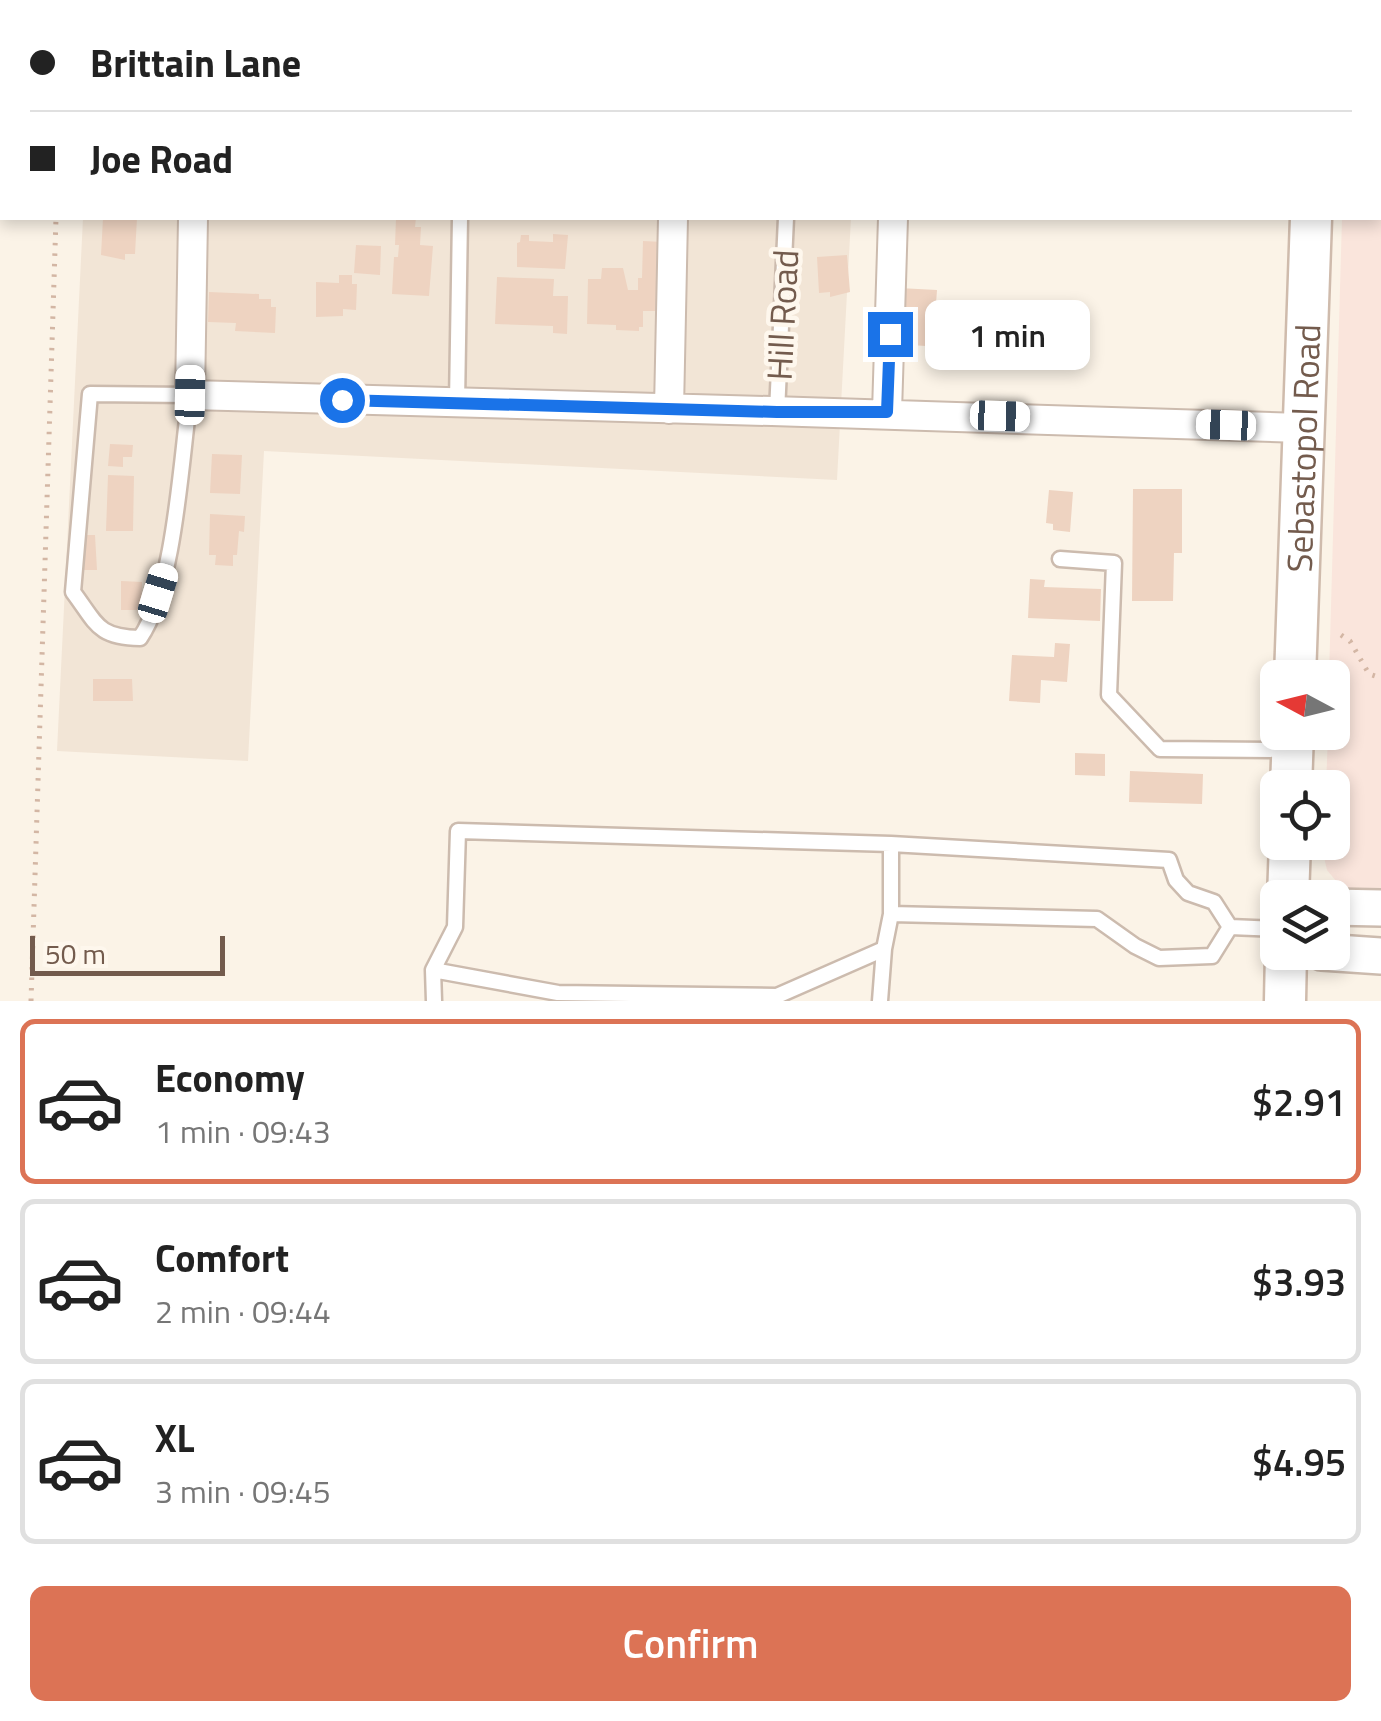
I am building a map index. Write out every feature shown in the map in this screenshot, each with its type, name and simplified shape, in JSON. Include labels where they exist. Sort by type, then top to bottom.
[{"type":"main road","name":"Sebastopol Road","points":[[1296,660],[1312,220]]},
{"type":"main road","points":[[1284,1001],[1285,970]]},
{"type":"street","points":[[193,220],[190,395],[887,412],[1302,428]]},
{"type":"street","points":[[669,408],[673,220]]},
{"type":"street","points":[[887,412],[892,220]]},
{"type":"street","points":[[1350,907],[1381,908]]},
{"type":"street","points":[[1350,954],[1381,956]]},
{"type":"lane","points":[[457,403],[460,220]]},
{"type":"lane","name":"Hill Road","points":[[777,412],[786,220]]},
{"type":"lane","points":[[90,394],[190,395],[168,560],[148,626],[140,638],[119,638],[103,632],[73,592],[90,394]]},
{"type":"lane","points":[[1060,559],[1114,563],[1109,696],[1160,749],[1292,757]]},
{"type":"lane","points":[[434,1001],[434,970],[456,927],[458,831],[891,844],[1169,860],[1176,880],[1188,892],[1214,902],[1230,928]]},
{"type":"lane","points":[[880,1001],[884,949],[892,914],[891,844]]},
{"type":"lane","points":[[892,914],[1097,918],[1159,958],[1212,956],[1230,928]]},
{"type":"lane","points":[[1230,928],[1260,929]]},
{"type":"lane","points":[[434,970],[558,993],[776,996],[884,949]]},
{"type":"path","points":[[31,1001],[56,220]]},
{"type":"path","points":[[1341,636],[1350,641],[1369,674],[1375,676]]},
{"type":"shaded area","points":[[83,220],[851,220],[837,480],[264,451],[248,761],[57,751]]},
{"type":"shaded area","points":[[1342,220],[1381,220],[1381,892],[1350,888],[1350,880],[1335,880],[1327,870],[1325,860],[1350,860],[1350,770],[1327,770],[1327,750],[1350,750],[1350,660],[1329,660]]},
{"type":"building","points":[[103,220],[137,220],[135,254],[125,254],[125,260],[101,255]]},
{"type":"building","points":[[396,220],[416,220],[415,227],[421,227],[420,245],[433,246],[429,296],[392,294],[394,257],[398,257],[399,245],[395,245]]},
{"type":"building","points":[[553,234],[568,235],[565,269],[517,267],[521,235],[529,235],[529,241],[553,242]]},
{"type":"building","points":[[643,241],[664,242],[663,311],[643,311],[643,327],[639,331],[587,324],[588,279],[601,279],[602,268],[623,268],[628,290],[638,290]]},
{"type":"building","points":[[356,245],[381,246],[380,275],[354,273]]},
{"type":"building","points":[[847,255],[850,292],[830,297],[830,292],[819,293],[817,257]]},
{"type":"building","points":[[339,275],[352,275],[352,284],[357,284],[356,310],[343,309],[343,316],[316,317],[316,282],[339,283]]},
{"type":"building","points":[[497,277],[554,279],[553,296],[568,296],[567,334],[553,333],[553,326],[495,324]]},
{"type":"building","points":[[899,288],[937,290],[936,304],[951,305],[949,335],[943,334],[942,347],[910,345],[910,335],[896,334]]},
{"type":"building","points":[[209,292],[259,294],[259,299],[271,299],[271,307],[276,307],[275,333],[235,331],[236,323],[208,322]]},
{"type":"building","points":[[110,444],[133,445],[132,457],[123,457],[123,467],[108,466]]},
{"type":"building","points":[[212,454],[242,455],[240,494],[210,493]]},
{"type":"building","points":[[108,475],[134,476],[133,531],[106,531]]},
{"type":"building","points":[[1133,489],[1182,489],[1182,553],[1174,553],[1173,601],[1132,601]]},
{"type":"building","points":[[1049,490],[1073,492],[1070,532],[1053,530],[1053,524],[1046,523]]},
{"type":"building","points":[[210,514],[245,516],[233,566],[215,565],[216,555],[209,555]]},
{"type":"building","points":[[82,535],[95,535],[97,570],[83,570]]},
{"type":"building","points":[[1030,579],[1045,580],[1044,587],[1101,589],[1100,621],[1028,618]]},
{"type":"building","points":[[121,581],[142,582],[141,610],[121,610]]},
{"type":"building","points":[[1055,643],[1070,644],[1067,682],[1041,680],[1040,703],[1009,701],[1012,655],[1054,657]]},
{"type":"building","points":[[93,679],[132,679],[133,701],[93,701]]},
{"type":"building","points":[[1075,753],[1105,754],[1105,776],[1075,775]]},
{"type":"building","points":[[1130,771],[1203,774],[1202,804],[1129,802]]},
{"type":"route","points":[[342,400],[887,412],[890,334]]}]
